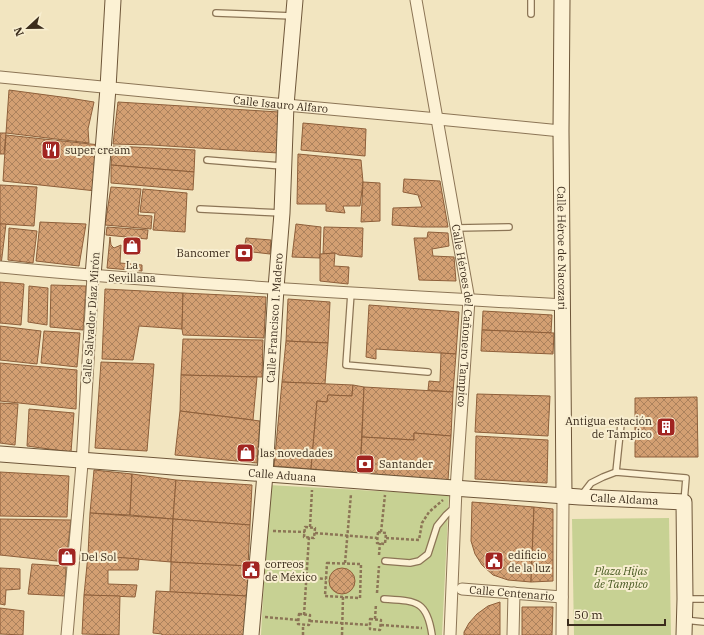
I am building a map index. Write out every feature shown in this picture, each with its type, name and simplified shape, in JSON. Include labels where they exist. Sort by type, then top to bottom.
[{"type":"street","name":"Calle Salvador Díaz Mirón","points":[[66,635],[82,460],[93,276],[108,88],[113,0]]},
{"type":"street","name":"Calle Francisco I. Madero","points":[[251,635],[265,474],[282,213],[286,105],[295,0]]},
{"type":"street","name":"Calle Héroes del Cañonero Tampico","points":[[416,0],[469,300],[451,493],[455,507],[450,635]]},
{"type":"street","name":"Calle Héroe de Nacozari","points":[[562,0],[561,131],[564,496]]},
{"type":"street","name":"Calle Isauro Alfaro","points":[[0,77],[561,131]]},
{"type":"street","points":[[0,267],[93,276],[563,305]]},
{"type":"street","name":"Calle Aduana","points":[[0,454],[265,474],[451,493],[564,496]]},
{"type":"street","points":[[562,635],[564,496]]},
{"type":"street","name":"Calle Aldama","points":[[564,496],[684,502]]},
{"type":"street","points":[[684,502],[684,628]]},
{"type":"street","name":"Calle Centenario","points":[[462,589],[562,597]]},
{"type":"street","points":[[513,635],[514,594]]},
{"type":"lane","points":[[531,0],[531,14]]},
{"type":"lane","points":[[216,13],[294,16]]},
{"type":"lane","points":[[207,160],[284,166]]},
{"type":"lane","points":[[200,209],[282,213]]},
{"type":"lane","points":[[456,228],[509,227]]},
{"type":"lane","points":[[351,293],[346,365],[428,372]]},
{"type":"lane","points":[[616,472],[621,424]]},
{"type":"lane","points":[[580,497],[591,483],[616,472],[686,478],[684,502]]},
{"type":"lane","points":[[385,561],[410,563],[424,558],[428,554],[437,526],[455,507]]},
{"type":"lane","points":[[685,599],[704,599]]},
{"type":"lane","points":[[384,600],[407,600],[418,604],[426,611],[431,623],[432,635]]},
{"type":"lane","points":[[684,628],[704,622]]},
{"type":"path","points":[[310,527],[312,490]]},
{"type":"path","points":[[345,563],[351,492]]},
{"type":"path","points":[[386,538],[419,540],[422,523],[429,512],[451,493]]},
{"type":"path","points":[[381,532],[386,533],[385,544],[377,543],[378,532],[381,532],[385,494]]},
{"type":"path","points":[[305,527],[310,527],[315,528],[314,538],[304,537],[305,527]]},
{"type":"path","points":[[268,531],[305,532]]},
{"type":"path","points":[[315,533],[377,538]]},
{"type":"path","points":[[304,615],[309,537]]},
{"type":"path","points":[[375,619],[380,543]]},
{"type":"path","points":[[327,562],[345,563],[362,564],[360,598],[325,596],[327,562]]},
{"type":"path","points":[[265,575],[326,579]]},
{"type":"path","points":[[342,635],[343,597]]},
{"type":"path","points":[[299,614],[304,615],[310,615],[309,625],[298,624],[299,614]]},
{"type":"path","points":[[263,617],[298,620]]},
{"type":"path","points":[[370,619],[375,619],[381,620],[380,630],[370,629],[370,619]]},
{"type":"path","points":[[310,621],[370,625]]},
{"type":"path","points":[[303,625],[303,635]]},
{"type":"path","points":[[381,625],[422,628],[422,635]]},
{"type":"path","points":[[375,630],[375,635]]},
{"type":"green space","points":[[269,485],[449,495],[442,635],[261,635]]},
{"type":"green space","name":"Plaza Hijas de Tampico","points":[[669,518],[671,635],[574,635],[572,519]]},
{"type":"building","points":[[9,90],[94,102],[88,129],[89,143],[6,133]]},
{"type":"building","points":[[118,102],[279,112],[278,153],[113,144]]},
{"type":"building","points":[[303,123],[366,129],[365,156],[301,150]]},
{"type":"building","points":[[0,133],[6,133],[4,154],[0,154]]},
{"type":"building","points":[[6,135],[100,145],[96,191],[3,181]]},
{"type":"building","points":[[113,146],[195,150],[194,172],[111,165]]},
{"type":"building","points":[[298,154],[361,160],[363,182],[360,206],[343,206],[345,213],[326,211],[326,204],[297,204]]},
{"type":"building","points":[[111,165],[194,172],[193,190],[111,183]]},
{"type":"building","points":[[404,179],[440,181],[448,227],[392,225],[393,208],[422,207],[418,195],[403,192]]},
{"type":"building","points":[[363,182],[380,183],[380,221],[361,222]]},
{"type":"building","points":[[0,185],[37,187],[34,226],[0,224]]},
{"type":"building","points":[[111,187],[141,189],[138,215],[152,216],[151,229],[105,225]]},
{"type":"building","points":[[143,189],[187,193],[185,232],[153,230],[155,213],[140,212]]},
{"type":"building","points":[[40,222],[86,224],[79,266],[36,261]]},
{"type":"building","points":[[0,224],[6,224],[1,265],[0,265]]},
{"type":"building","points":[[296,224],[321,227],[320,258],[292,257]]},
{"type":"building","points":[[107,227],[148,230],[147,239],[106,235]]},
{"type":"building","points":[[324,227],[363,228],[362,257],[339,255],[335,253],[323,254]]},
{"type":"building","points":[[9,228],[37,231],[33,263],[8,260]]},
{"type":"building","points":[[428,232],[448,233],[449,246],[432,249],[433,256],[454,257],[456,281],[419,280],[414,238],[427,238]]},
{"type":"building","points":[[110,237],[111,245],[114,248],[121,245],[120,263],[142,265],[142,271],[107,268]]},
{"type":"building","points":[[246,238],[271,240],[270,254],[244,251]]},
{"type":"building","points":[[335,253],[334,266],[349,267],[348,284],[320,281],[320,254]]},
{"type":"building","points":[[0,282],[24,284],[21,325],[0,323]]},
{"type":"building","points":[[51,285],[86,286],[83,330],[50,327]]},
{"type":"building","points":[[29,286],[48,288],[47,325],[28,322]]},
{"type":"building","points":[[105,289],[183,293],[182,329],[139,326],[133,360],[102,359]]},
{"type":"building","points":[[183,293],[266,297],[264,338],[183,335]]},
{"type":"building","points":[[288,299],[330,302],[328,343],[286,341]]},
{"type":"building","points":[[369,305],[459,312],[456,354],[376,349],[376,359],[366,357]]},
{"type":"building","points":[[483,311],[552,315],[551,333],[482,330]]},
{"type":"building","points":[[0,326],[41,331],[37,364],[0,360]]},
{"type":"building","points":[[482,330],[554,333],[553,354],[481,351]]},
{"type":"building","points":[[44,331],[80,333],[77,367],[41,363]]},
{"type":"building","points":[[183,339],[263,340],[262,377],[181,375]]},
{"type":"building","points":[[286,341],[328,343],[325,384],[282,382]]},
{"type":"building","points":[[441,353],[456,354],[453,392],[428,390],[429,381],[440,382]]},
{"type":"building","points":[[101,362],[154,364],[147,451],[95,448]]},
{"type":"building","points":[[0,363],[77,370],[76,409],[0,401]]},
{"type":"building","points":[[181,375],[257,377],[253,420],[180,411]]},
{"type":"building","points":[[282,382],[353,385],[352,396],[328,395],[327,402],[317,401],[311,469],[274,466]]},
{"type":"building","points":[[353,385],[364,387],[360,473],[311,469],[317,401],[327,402],[328,395],[352,396]]},
{"type":"building","points":[[364,387],[453,392],[451,436],[414,433],[414,440],[362,437]]},
{"type":"building","points":[[477,394],[550,396],[548,436],[475,432]]},
{"type":"building","name":"Antigua estación de Tampico","points":[[697,397],[698,457],[635,457],[635,398]]},
{"type":"building","points":[[0,403],[18,404],[15,445],[0,443]]},
{"type":"building","points":[[29,409],[74,413],[71,452],[27,446]]},
{"type":"building","points":[[180,411],[260,421],[257,463],[175,455]]},
{"type":"building","points":[[414,433],[451,436],[448,480],[360,473],[362,437],[414,440]]},
{"type":"building","points":[[476,436],[548,440],[547,483],[475,479]]},
{"type":"building","points":[[94,470],[132,474],[130,515],[90,513]]},
{"type":"building","points":[[0,472],[69,476],[67,517],[0,516]]},
{"type":"building","points":[[132,474],[176,480],[173,519],[130,515]]},
{"type":"building","points":[[176,480],[252,485],[250,525],[173,519]]},
{"type":"building","points":[[472,502],[534,507],[531,582],[508,580],[493,575],[482,565],[475,554],[471,541]]},
{"type":"building","points":[[534,507],[553,509],[553,581],[531,582]]},
{"type":"building","points":[[90,513],[173,519],[171,562],[88,555]]},
{"type":"building","points":[[0,519],[71,520],[66,562],[0,555]]},
{"type":"building","points":[[173,519],[250,525],[248,566],[171,562]]},
{"type":"building","points":[[88,555],[139,559],[138,570],[108,570],[108,584],[137,585],[135,597],[84,595]]},
{"type":"building","points":[[171,562],[248,566],[247,596],[170,592]]},
{"type":"building","points":[[32,564],[66,566],[65,596],[28,594]]},
{"type":"building","points":[[0,568],[20,569],[20,589],[6,590],[5,605],[0,604]]},
{"type":"building","points":[[342,568],[351,572],[355,581],[351,590],[342,594],[333,590],[329,581],[333,572]]},
{"type":"building","points":[[156,591],[247,596],[245,635],[162,635],[153,633]]},
{"type":"building","points":[[84,595],[120,596],[119,635],[82,634]]},
{"type":"building","points":[[500,602],[500,635],[464,635],[469,623],[477,614],[488,606]]},
{"type":"building","points":[[522,607],[553,607],[552,635],[522,635]]},
{"type":"building","points":[[0,608],[24,611],[23,635],[0,634]]},
{"type":"place","name":"super cream","points":[[51,150]]},
{"type":"place","name":"La Sevillana","points":[[132,246]]},
{"type":"place","name":"Bancomer","points":[[244,253]]},
{"type":"place","name":"Antigua estación de Tampico","points":[[666,427]]},
{"type":"place","name":"las novedades","points":[[246,453]]},
{"type":"place","name":"Santander","points":[[365,464]]},
{"type":"place","name":"Del Sol","points":[[67,557]]},
{"type":"place","name":"edificio de la luz","points":[[494,561]]},
{"type":"place","name":"correos de México","points":[[251,570]]}]
